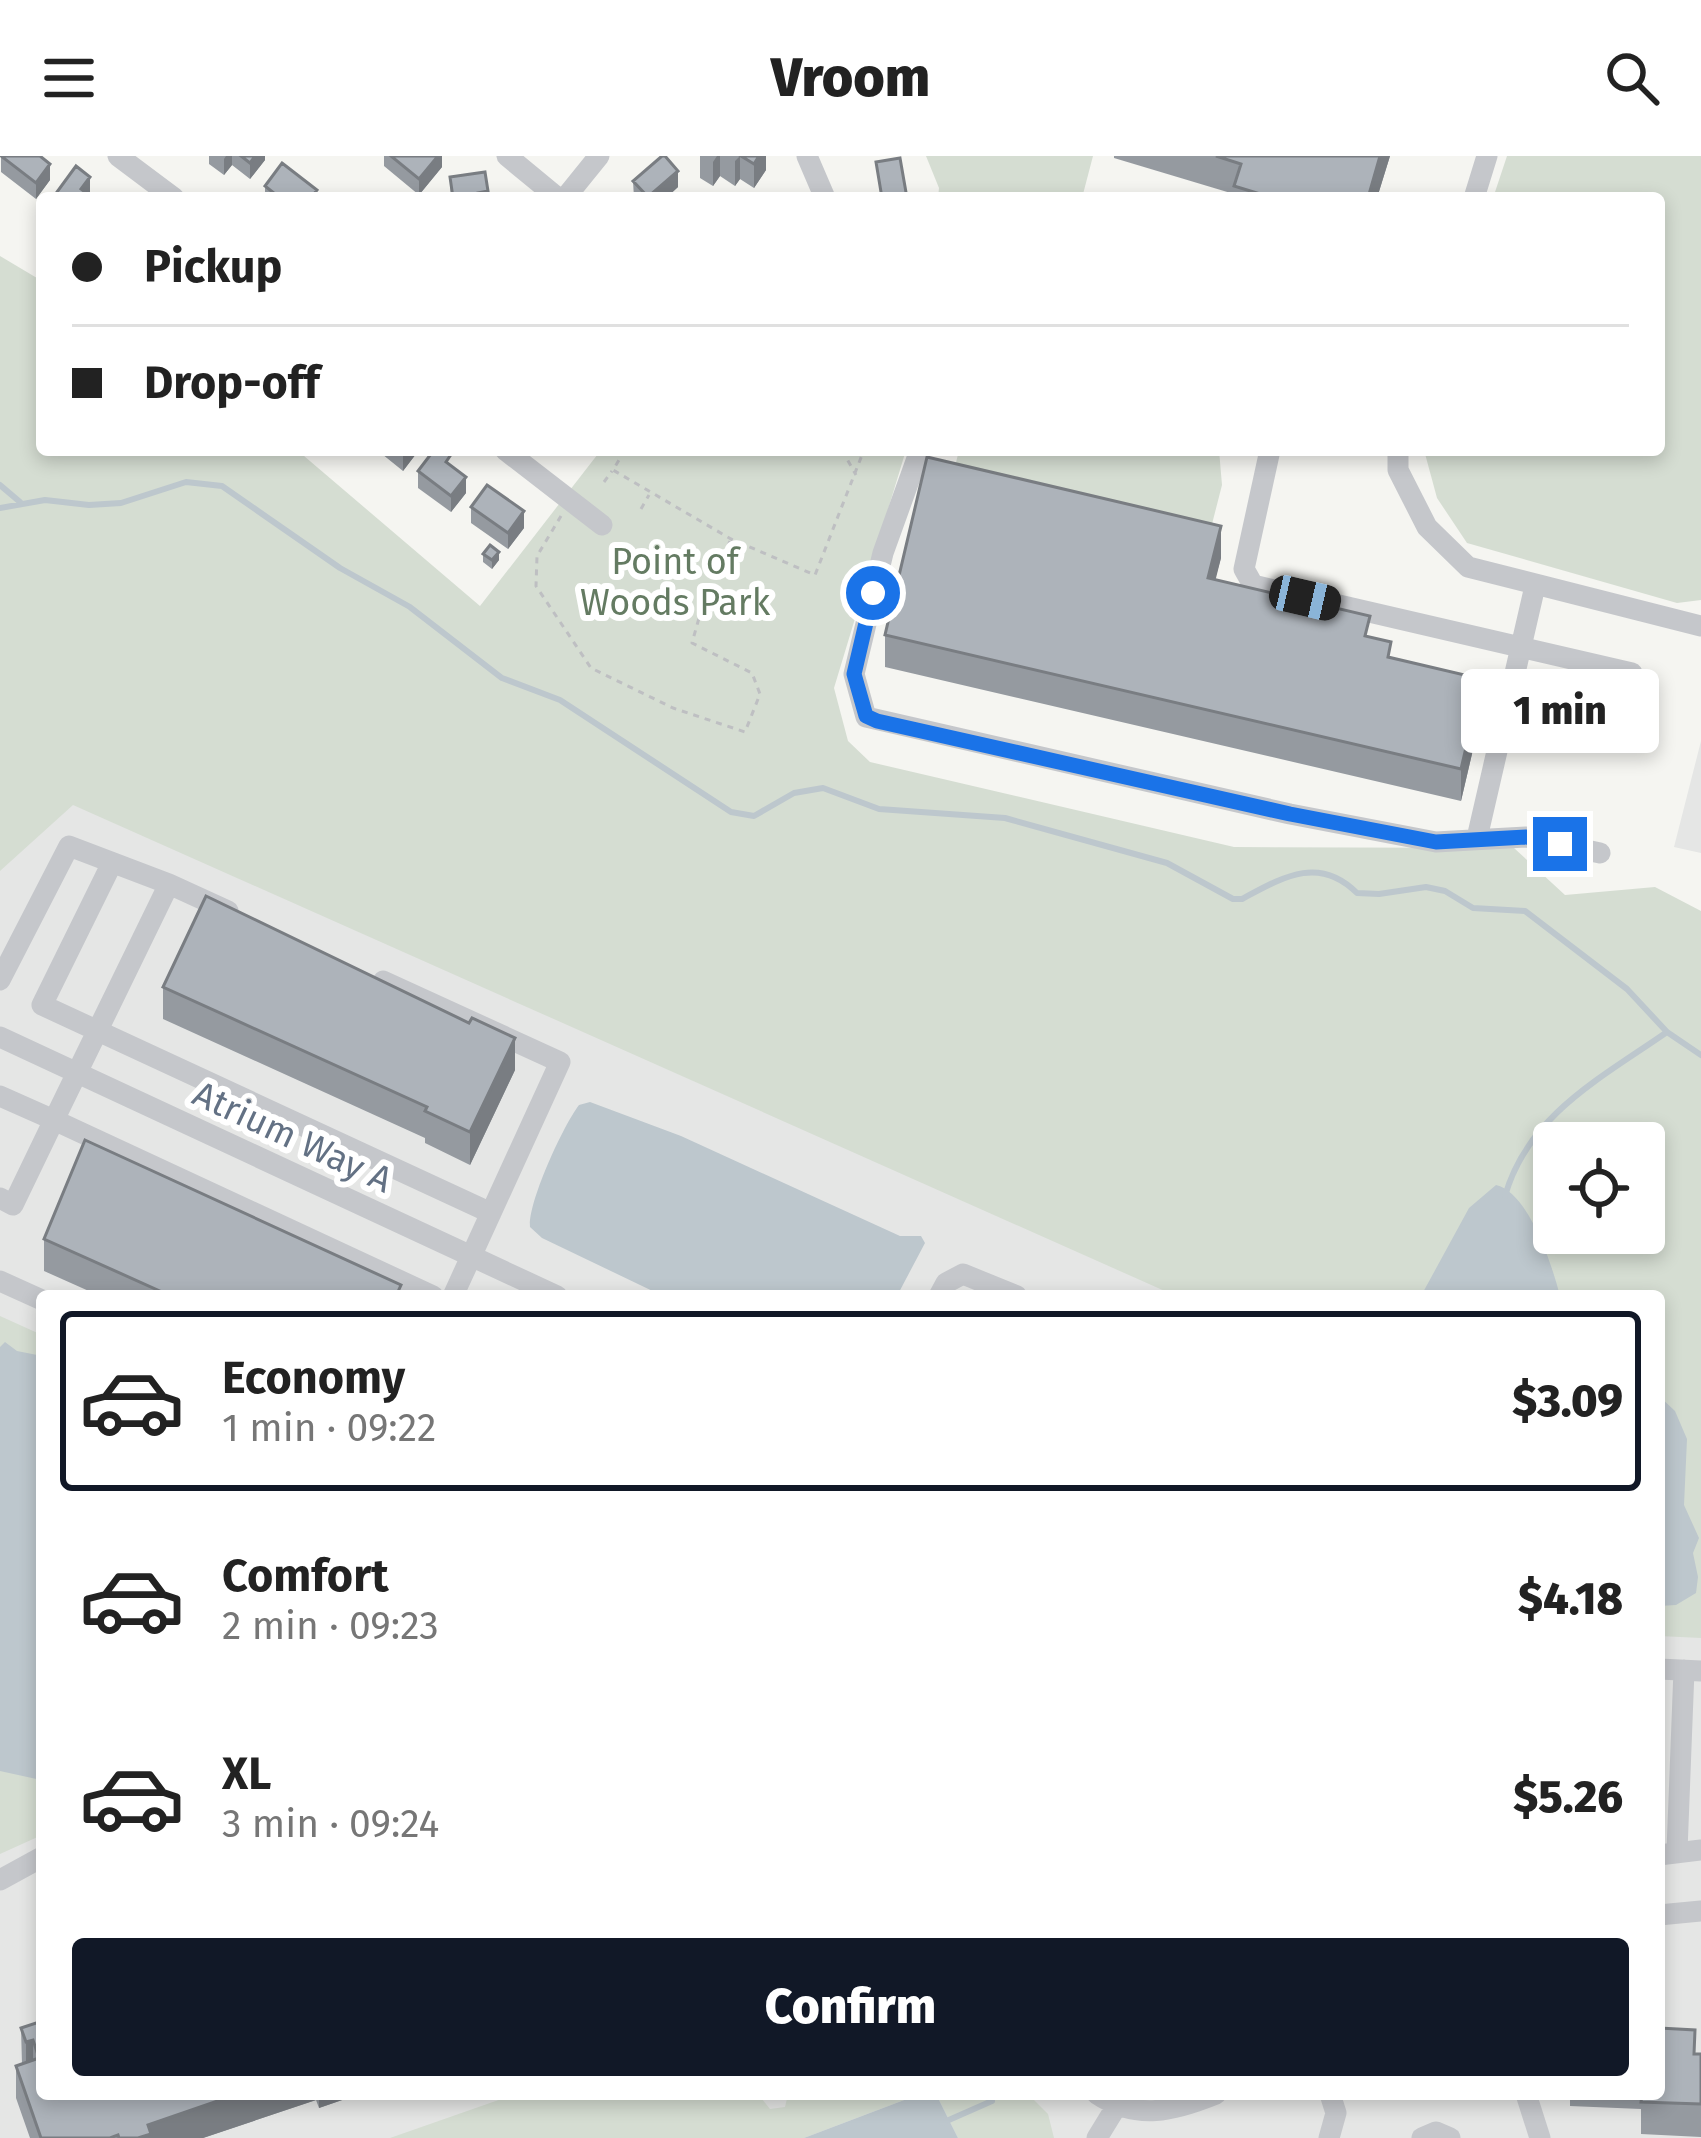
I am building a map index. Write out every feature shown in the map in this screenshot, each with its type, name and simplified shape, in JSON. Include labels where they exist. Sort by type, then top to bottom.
[{"type":"street","points":[[118,156],[166,192]]},
{"type":"street","points":[[506,156],[554,192]]},
{"type":"street","points":[[567,192],[599,156]]},
{"type":"street","points":[[808,156],[823,192]]},
{"type":"street","points":[[1476,192],[1487,156]]},
{"type":"street","points":[[513,456],[602,525]]},
{"type":"street","points":[[918,456],[883,553],[854,674],[866,716],[1436,842],[1526,837],[1600,853]]},
{"type":"street","points":[[1269,456],[1244,568],[1253,585],[1633,673]]},
{"type":"street","points":[[1398,456],[1398,470],[1411,500],[1446,549],[1484,574],[1701,626]]},
{"type":"street","points":[[1477,838],[1535,586]]},
{"type":"street","points":[[0,980],[69,846],[256,924]]},
{"type":"street","points":[[112,862],[43,1005],[491,1213]]},
{"type":"street","points":[[0,1198],[14,1205],[169,884]]},
{"type":"street","points":[[365,973],[560,1062],[456,1290]]},
{"type":"street","name":"Atrium Way A","points":[[0,1036],[544,1290]]},
{"type":"street","points":[[0,1096],[421,1290]]},
{"type":"street","points":[[942,1290],[963,1274],[1002,1290]]},
{"type":"street","points":[[0,1281],[36,1297]]},
{"type":"street","points":[[1692,1670],[1670,1717],[1668,1853],[1701,1850]]},
{"type":"street","points":[[0,1880],[36,1861]]},
{"type":"street","points":[[1665,1914],[1701,1911]]},
{"type":"street","points":[[1097,2138],[1106,2100],[1144,2113],[1201,2100]]},
{"type":"street","points":[[1329,2138],[1336,2113],[1332,2100]]},
{"type":"street","points":[[1528,2100],[1540,2138]]},
{"type":"street","points":[[1422,2138],[1436,2132],[1450,2138]]},
{"type":"path","points":[[604,482],[621,456]]},
{"type":"path","points":[[845,456],[856,475]]},
{"type":"path","points":[[613,470],[731,539],[815,575],[862,456]]},
{"type":"path","points":[[641,509],[650,493]]},
{"type":"path","points":[[570,501],[537,556],[536,586],[591,668],[673,708],[745,732],[760,694],[752,673],[692,643],[706,593],[731,539]]},
{"type":"path","points":[[706,593],[718,598]]},
{"type":"shaded area","points":[[0,629],[1533,1225],[1533,1254],[1665,1254],[1665,1234],[1701,1234],[1701,2138],[0,2138]]},
{"type":"shaded area","points":[[1701,741],[1701,853],[1674,847]]},
{"type":"shaded area","points":[[590,1102],[681,1136],[900,1236],[921,1236],[925,1243],[900,1290],[650,1290],[542,1238],[530,1227],[540,1183],[579,1105]]},
{"type":"shaded area","points":[[1496,1185],[1519,1201],[1529,1215],[1533,1254],[1547,1254],[1558,1290],[1424,1290],[1469,1208]]},
{"type":"shaded area","points":[[5,1342],[17,1351],[36,1355],[36,1779],[0,1771],[0,1347]]},
{"type":"shaded area","points":[[1665,1402],[1675,1411],[1687,1439],[1684,1505],[1699,1538],[1693,1553],[1696,1593],[1665,1606]]},
{"type":"shaded area","points":[[904,2100],[939,2100],[958,2138],[804,2138]]},
{"type":"green space","points":[[926,156],[1093,156],[1084,192],[939,192]]},
{"type":"green space","points":[[1507,156],[1701,156],[1701,600],[1677,603],[1467,543],[1437,498],[1426,456],[1665,456],[1665,192],[1495,192]]},
{"type":"green space","name":"Point of Woods Park","points":[[0,256],[36,277],[36,456],[304,456],[480,606],[596,456],[904,456],[834,688],[848,741],[870,762],[1234,847],[1514,848],[1565,895],[1655,887],[1701,911],[1701,1638],[1665,1636],[1665,1290],[1163,1290],[73,805],[0,871]]},
{"type":"green space","points":[[958,456],[1220,456],[1222,485],[1211,528],[954,471]]},
{"type":"green space","points":[[0,1316],[36,1332],[36,1838],[0,1854]]},
{"type":"green space","points":[[499,2100],[763,2100],[770,2109],[785,2107],[787,2100],[904,2100],[804,2138],[390,2138]]},
{"type":"green space","points":[[939,2100],[1034,2100],[1048,2114],[1054,2138],[958,2138]]},
{"type":"building","points":[[1,156],[40,156],[50,164],[36,183]]},
{"type":"building","points":[[391,156],[438,156],[419,179]]},
{"type":"building","points":[[662,156],[678,171],[654,192],[643,192],[633,181]]},
{"type":"building","points":[[1216,156],[1380,156],[1370,192],[1254,192],[1234,186],[1241,164]]},
{"type":"building","points":[[900,158],[906,192],[881,192],[876,162]]},
{"type":"building","points":[[282,163],[317,190],[272,192],[265,186]]},
{"type":"building","points":[[76,166],[90,177],[81,189],[85,192],[57,192]]},
{"type":"building","points":[[485,172],[488,191],[452,192],[450,177]]},
{"type":"building","points":[[429,456],[450,456],[446,462],[466,477],[451,496],[418,471]]},
{"type":"building","points":[[927,457],[1221,526],[1208,578],[1370,616],[1365,636],[1391,642],[1388,657],[1482,679],[1461,769],[885,635]]},
{"type":"building","points":[[487,485],[524,511],[508,533],[471,507]]},
{"type":"building","points":[[490,545],[499,552],[492,560],[483,554]]},
{"type":"building","points":[[206,896],[469,1023],[472,1018],[515,1038],[470,1132],[425,1111],[427,1107],[163,987]]},
{"type":"building","points":[[85,1140],[401,1285],[399,1290],[158,1290],[44,1239]]},
{"type":"building","points":[[36,2023],[36,2049],[33,2040],[26,2042],[21,2028]]},
{"type":"building","points":[[1665,2028],[1695,2030],[1694,2054],[1701,2054],[1701,2104],[1641,2102],[1665,2100]]},
{"type":"building","points":[[36,2059],[36,2100],[221,2100],[148,2125],[151,2134],[138,2138],[41,2138],[16,2066]]},
{"type":"waterway","points":[[0,508],[45,500],[121,503],[186,482],[222,486],[340,568],[410,607],[502,678],[560,700],[731,812],[754,816],[794,793],[823,788],[879,809],[1005,818],[1167,863],[1233,899],[1286,877],[1315,872],[1343,881],[1357,893],[1426,887],[1445,891],[1473,908],[1525,911],[1627,989],[1667,1032],[1701,1055]]},
{"type":"waterway","points":[[0,485],[20,502]]},
{"type":"waterway","points":[[1505,1196],[1516,1168],[1549,1121],[1593,1083],[1667,1032]]},
{"type":"waterway","points":[[942,2123],[992,2101]]},
{"type":"route","points":[[873,593],[854,674],[866,716],[877,721],[1436,842],[1526,837],[1560,844]]}]
